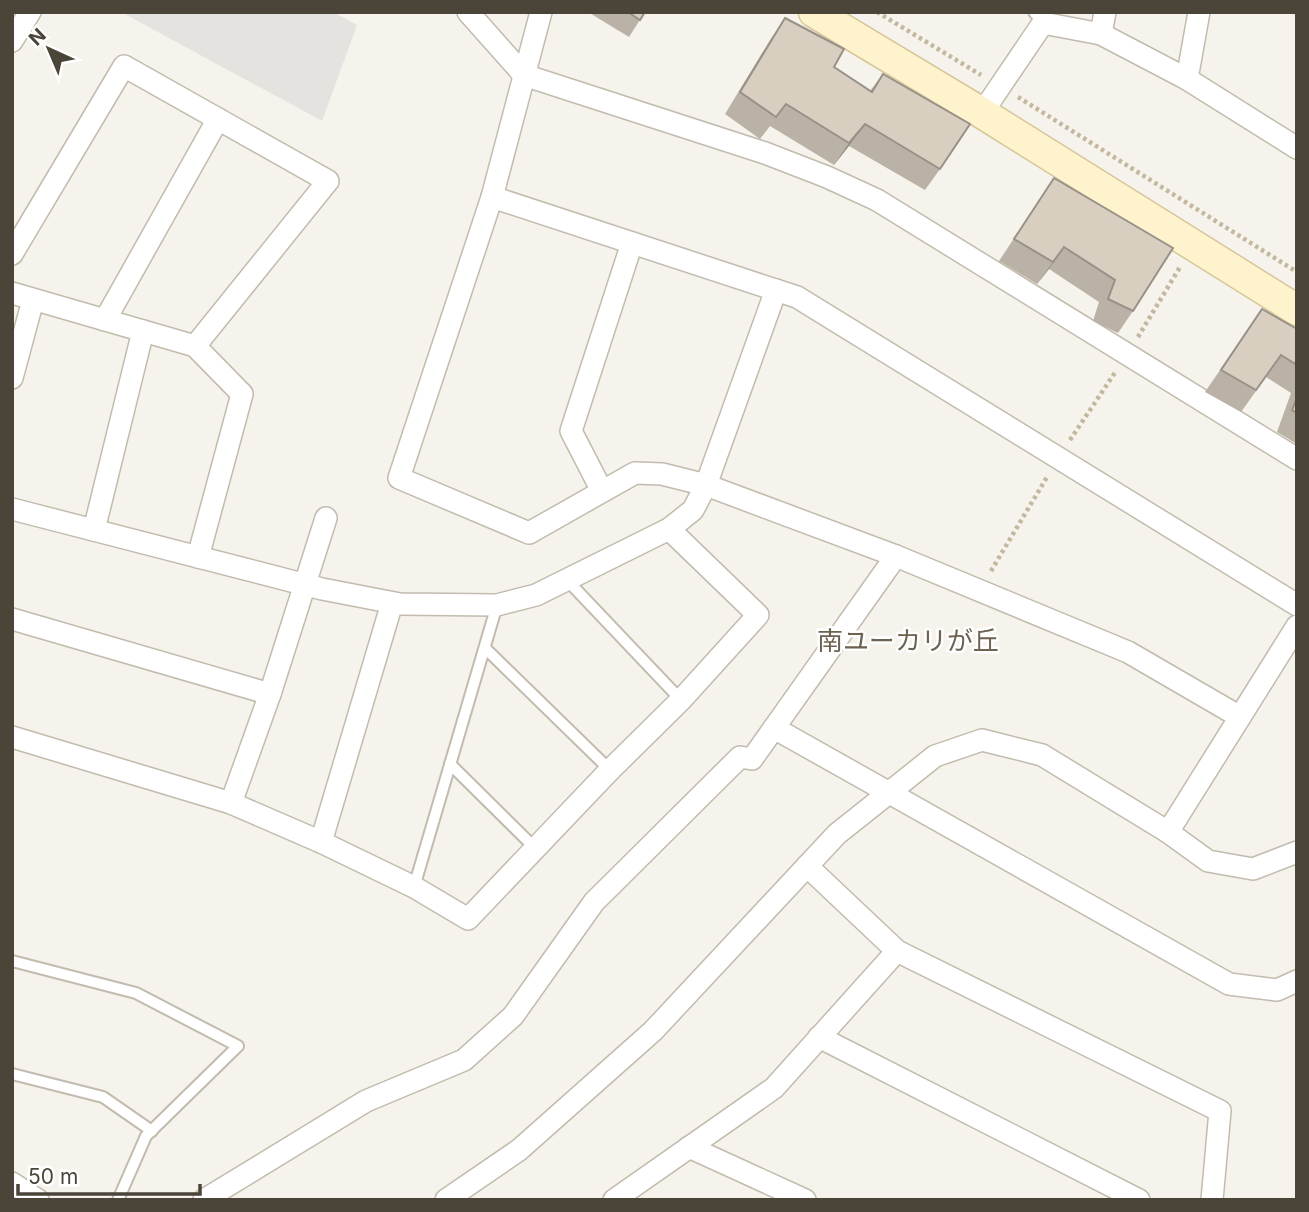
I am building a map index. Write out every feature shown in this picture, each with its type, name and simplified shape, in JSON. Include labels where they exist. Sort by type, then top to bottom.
[{"type":"street","points":[[12,41],[30,12]]},
{"type":"street","points":[[468,12],[524,75],[765,153],[827,177],[877,201],[1297,459]]},
{"type":"street","points":[[541,12],[492,197],[399,478],[529,533],[635,473],[662,474],[706,485],[896,556],[1128,652],[1240,717]]},
{"type":"street","points":[[814,12],[982,113],[1297,310]]},
{"type":"street","points":[[1101,34],[1105,12]]},
{"type":"street","points":[[1186,79],[1199,12]]},
{"type":"street","points":[[982,113],[1038,18],[1101,34],[1186,79],[1297,148]]},
{"type":"street","points":[[12,254],[124,66],[328,181],[195,346]]},
{"type":"street","points":[[105,320],[218,119]]},
{"type":"street","points":[[492,197],[797,297],[1297,606]]},
{"type":"street","points":[[602,491],[571,431],[632,243]]},
{"type":"street","points":[[12,509],[305,584],[392,603],[436,606],[497,605],[536,595],[669,529],[693,510],[706,485],[776,290]]},
{"type":"street","points":[[12,293],[195,346],[242,394],[198,557]]},
{"type":"street","points":[[12,378],[33,300]]},
{"type":"street","points":[[94,530],[143,331]]},
{"type":"street","points":[[231,803],[270,694],[326,518]]},
{"type":"street","points":[[12,737],[231,803],[321,842],[414,887],[468,919],[681,700],[758,615],[669,529]]},
{"type":"street","points":[[204,1200],[366,1101],[464,1060],[513,1016],[594,902],[740,757],[752,759],[896,556]]},
{"type":"street","points":[[321,842],[392,603]]},
{"type":"street","points":[[12,619],[270,694]]},
{"type":"street","points":[[1168,832],[1297,626]]},
{"type":"street","points":[[774,728],[1228,984],[1277,990],[1297,981]]},
{"type":"street","points":[[446,1200],[519,1150],[653,1031],[836,834],[935,756],[982,740],[1042,755],[1168,832],[1208,861],[1253,869],[1297,852]]},
{"type":"street","points":[[807,866],[897,951],[1220,1111],[1212,1200]]},
{"type":"street","points":[[614,1200],[774,1088],[897,951]]},
{"type":"street","points":[[819,1037],[1139,1200]]},
{"type":"street","points":[[689,1147],[805,1200]]},
{"type":"street","points":[[12,1183],[34,1199]]},
{"type":"lane","points":[[567,580],[681,700]]},
{"type":"lane","points":[[414,887],[497,605]]},
{"type":"lane","points":[[486,649],[610,770]]},
{"type":"lane","points":[[450,764],[535,848]]},
{"type":"lane","points":[[12,961],[136,993],[238,1046],[146,1136],[118,1200]]},
{"type":"lane","points":[[12,1074],[103,1097],[152,1130]]},
{"type":"path","points":[[877,12],[985,77]]},
{"type":"path","points":[[1015,94],[1297,272]]},
{"type":"path","points":[[979,590],[1058,458],[1127,355],[1193,245]]},
{"type":"shaded area","points":[[121,12],[333,12],[357,25],[322,121]]},
{"type":"building","points":[[628,12],[645,12],[640,20]]},
{"type":"building","points":[[785,18],[844,49],[834,67],[872,92],[883,74],[970,124],[940,169],[865,124],[849,143],[786,104],[776,117],[740,92]]},
{"type":"building","points":[[1054,178],[1173,248],[1133,311],[1108,299],[1115,280],[1064,247],[1053,262],[1014,239]]},
{"type":"building","points":[[1262,309],[1297,329],[1297,365],[1281,355],[1256,390],[1221,370]]},
{"type":"building","points":[[1297,398],[1297,413],[1292,410]]},
{"type":"district","name":"南ユーカリが丘","points":[[908,641]]}]
